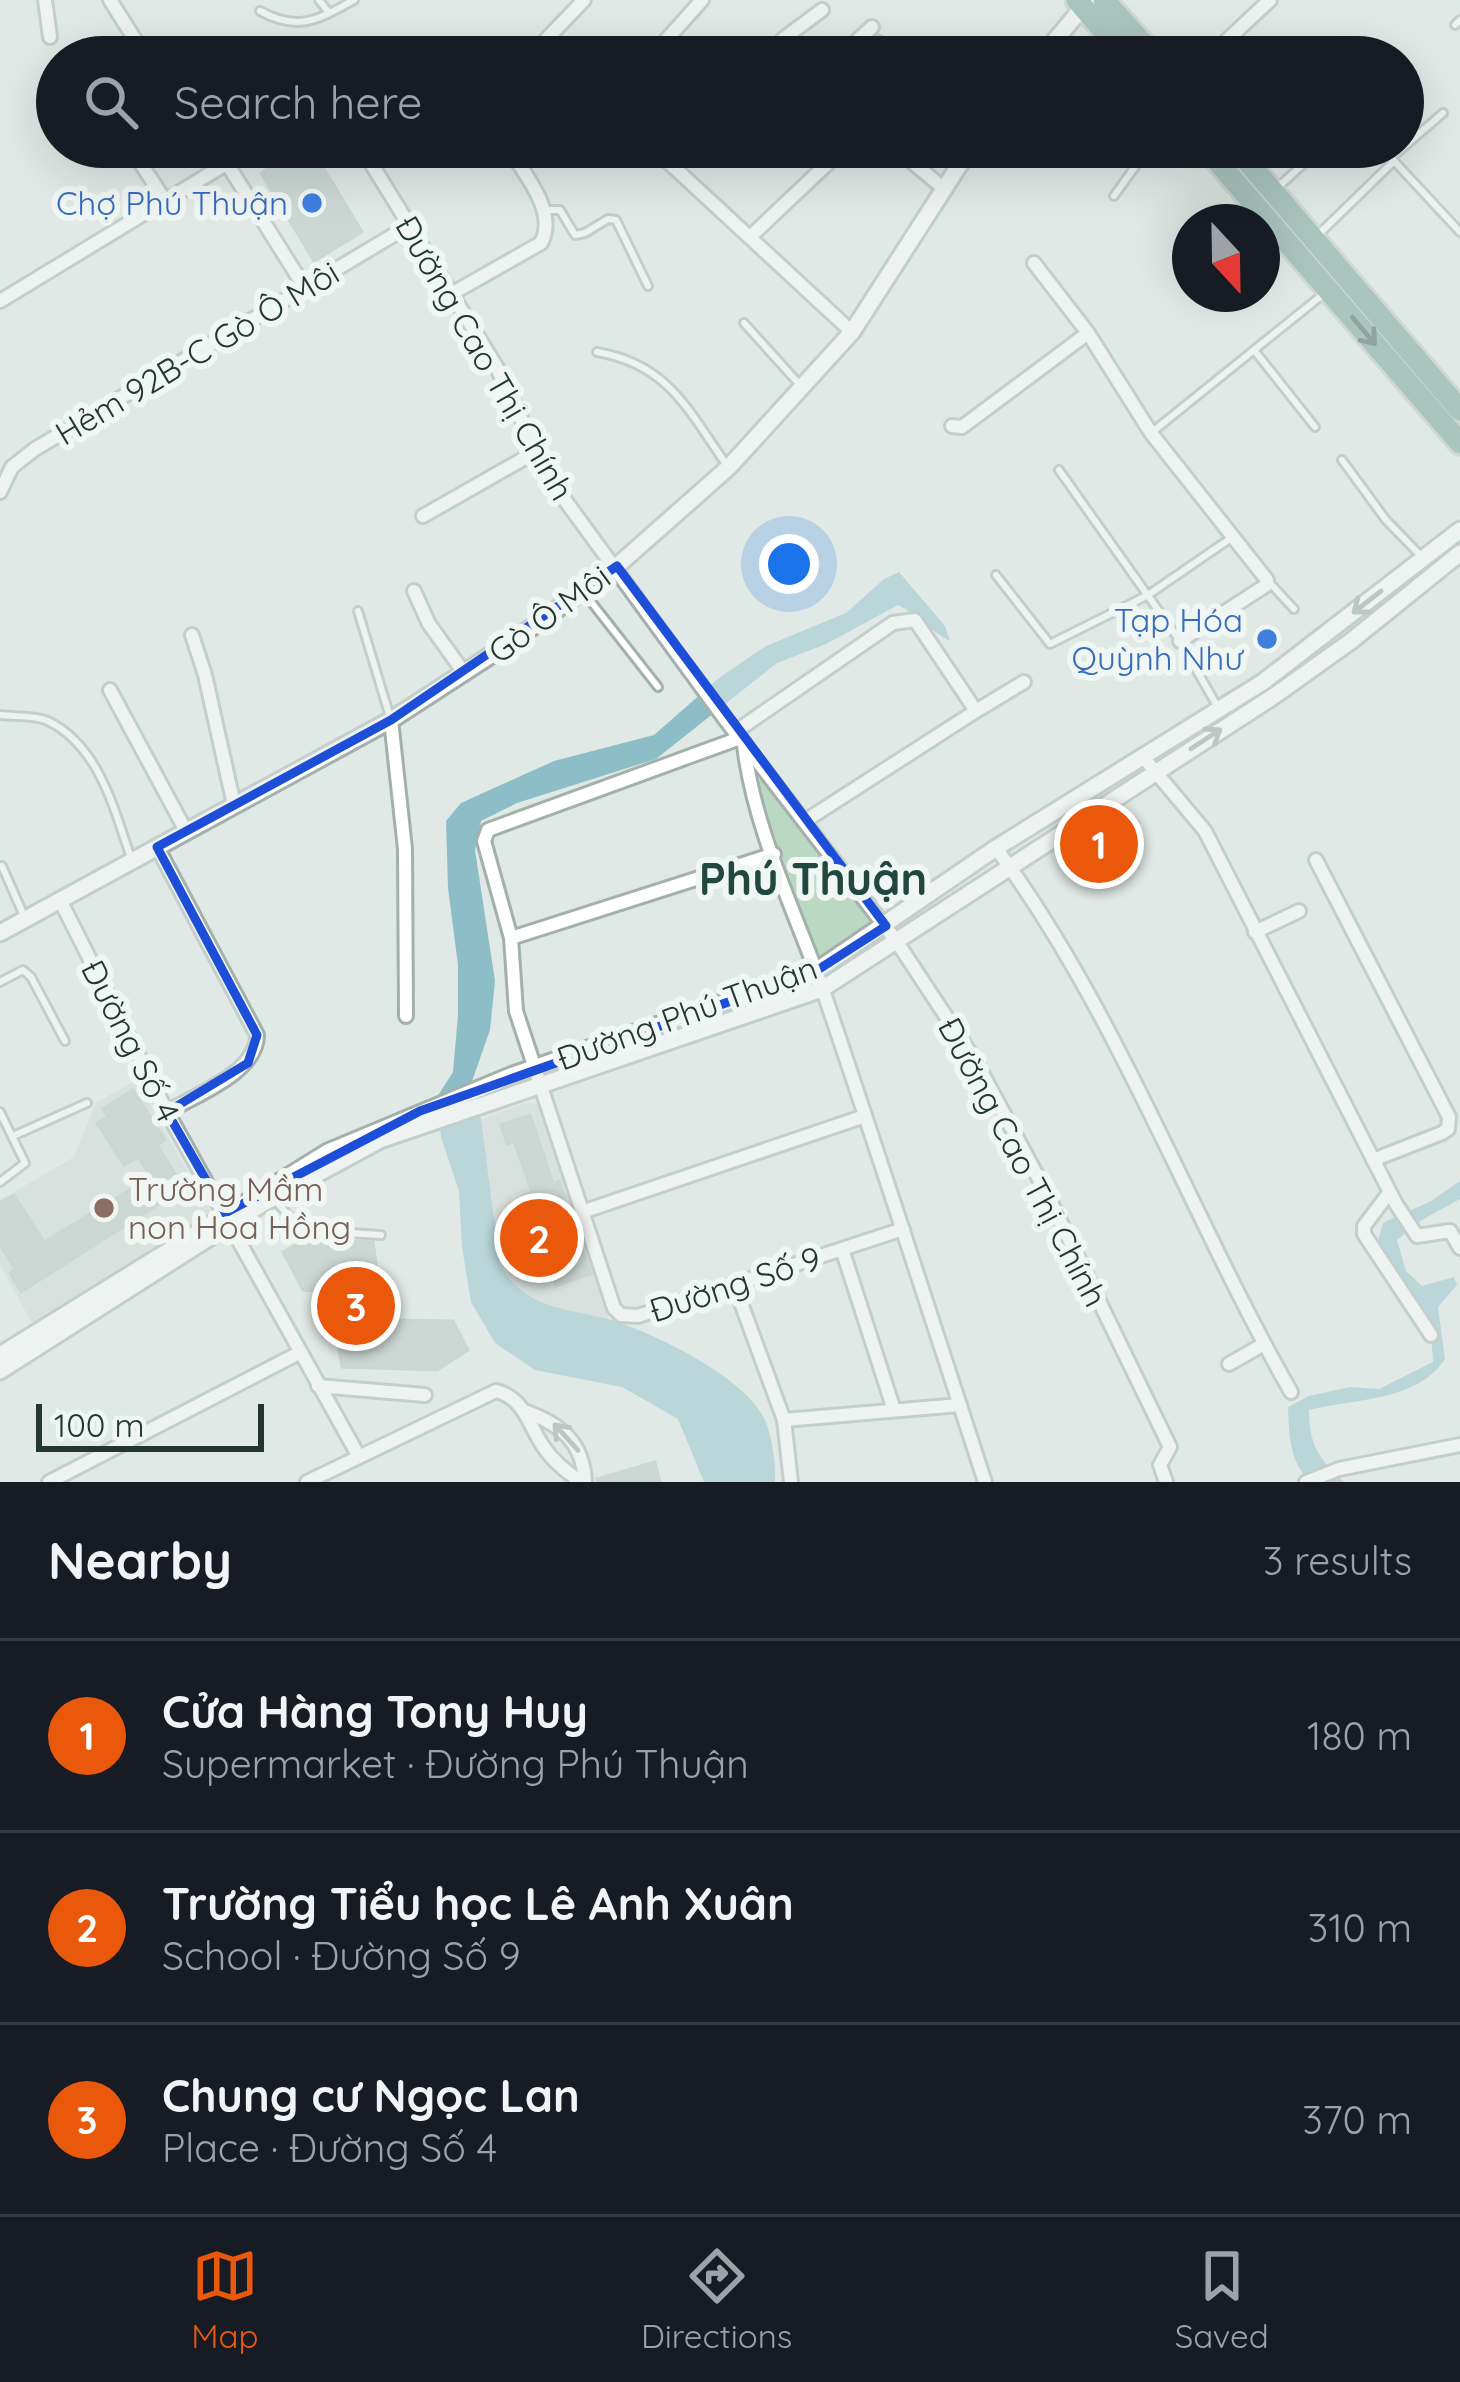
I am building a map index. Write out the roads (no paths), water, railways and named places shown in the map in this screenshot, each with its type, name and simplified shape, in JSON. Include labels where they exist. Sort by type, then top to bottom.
[{"type":"main road","points":[[1088,2],[1111,36]]},
{"type":"main road","points":[[1088,2],[1129,36]]},
{"type":"main road","points":[[1222,168],[1460,443]]},
{"type":"main road","points":[[1253,168],[1460,410]]},
{"type":"street","points":[[45,0],[50,36]]},
{"type":"street","points":[[110,0],[133,36]]},
{"type":"street","points":[[550,36],[584,0]]},
{"type":"street","points":[[670,36],[702,0]]},
{"type":"street","points":[[1231,36],[1270,0]]},
{"type":"street","points":[[1059,36],[1088,2]]},
{"type":"street","points":[[788,36],[822,10]]},
{"type":"street","points":[[862,36],[872,27]]},
{"type":"street","points":[[143,168],[164,200]]},
{"type":"street","points":[[0,301],[216,168]]},
{"type":"street","points":[[223,168],[305,288]]},
{"type":"street","name":"Đường Cao Thị Chính","points":[[373,168],[496,366],[551,481],[724,718],[886,926],[986,1081],[1046,1192],[1170,1447],[1160,1466],[1166,1482]]},
{"type":"street","points":[[453,293],[541,243],[548,220],[520,168]]},
{"type":"street","points":[[675,168],[851,332]]},
{"type":"street","points":[[750,237],[822,168]]},
{"type":"street","points":[[919,168],[942,187]]},
{"type":"street","name":"Gò Ô Môi","points":[[0,933],[391,720],[465,674],[617,566],[728,467],[851,332],[956,168]]},
{"type":"street","name":"Hẻm 92B-C Gò Ô Môi","points":[[0,492],[12,467],[35,449],[407,227]]},
{"type":"street","points":[[1034,263],[1088,334],[1151,433],[1267,580],[1180,641]]},
{"type":"street","points":[[952,427],[962,427],[1088,334]]},
{"type":"street","points":[[423,516],[537,451]]},
{"type":"street","name":"Đường Phú Thuận","points":[[0,1371],[328,1152],[422,1117],[493,1083],[816,970],[996,848],[1263,682],[1460,530]]},
{"type":"street","name":"Đường Phú Thuận","points":[[422,1117],[498,1101],[822,989],[1274,696],[1460,553]]},
{"type":"street","points":[[414,590],[440,642],[465,674]]},
{"type":"street","name":"Đường Số 9","points":[[903,1228],[638,1316],[621,1315],[614,1308],[516,1011],[511,938],[484,842],[488,830],[740,738],[904,619],[915,620],[976,711]]},
{"type":"street","points":[[192,635],[233,805]]},
{"type":"street","points":[[805,821],[1024,682]]},
{"type":"street","points":[[110,690],[186,831]]},
{"type":"street","points":[[391,720],[405,849],[406,1016]]},
{"type":"street","points":[[740,738],[774,854],[866,1116],[985,1482]]},
{"type":"street","points":[[1143,758],[1205,831],[1414,1232],[1420,1238],[1450,1232],[1460,1248]]},
{"type":"street","points":[[157,847],[257,1035],[257,1048],[248,1063],[166,1112]]},
{"type":"street","points":[[996,848],[1124,1059],[1292,1392]]},
{"type":"street","points":[[511,938],[774,854]]},
{"type":"street","points":[[1316,860],[1450,1117],[1442,1133],[1373,1160]]},
{"type":"street","name":"Đường Số 4","points":[[61,902],[166,1112],[358,1455]]},
{"type":"street","points":[[1255,932],[1299,911]]},
{"type":"street","points":[[582,1212],[866,1116]]},
{"type":"street","points":[[228,1220],[422,1117]]},
{"type":"street","points":[[1393,1198],[1364,1226],[1364,1234],[1431,1335]]},
{"type":"street","name":"Đường Phú Thuận","points":[[0,1355],[228,1220]]},
{"type":"street","points":[[842,1249],[894,1410]]},
{"type":"street","points":[[734,1284],[784,1420],[790,1482]]},
{"type":"street","points":[[1228,1364],[1264,1344]]},
{"type":"street","points":[[56,1480],[299,1353]]},
{"type":"street","points":[[318,1386],[425,1395]]},
{"type":"street","points":[[307,1482],[496,1391],[509,1394],[545,1450],[578,1479]]},
{"type":"street","points":[[784,1420],[960,1405]]},
{"type":"street","points":[[523,1411],[556,1424],[570,1437],[582,1459],[578,1479]]},
{"type":"street","points":[[1306,1482],[1339,1469],[1460,1445]]},
{"type":"street","points":[[556,1482],[578,1479]]},
{"type":"lane","points":[[319,0],[329,13]]},
{"type":"lane","points":[[260,11],[295,25],[354,0]]},
{"type":"lane","points":[[1424,131],[1443,113]]},
{"type":"lane","points":[[1114,196],[1134,168]]},
{"type":"lane","points":[[1273,191],[1299,168]]},
{"type":"lane","points":[[1314,238],[1385,168]]},
{"type":"lane","points":[[1400,168],[1460,232]]},
{"type":"lane","points":[[544,210],[560,210],[574,235],[608,219],[616,220],[648,286]]},
{"type":"lane","points":[[1151,433],[1329,290]]},
{"type":"lane","points":[[744,323],[802,387]]},
{"type":"lane","points":[[1254,350],[1315,427]]},
{"type":"lane","points":[[597,352],[629,357],[654,372],[675,391],[728,467]]},
{"type":"lane","points":[[1342,460],[1385,520],[1423,559]]},
{"type":"lane","points":[[1059,470],[1180,641],[1219,710]]},
{"type":"lane","points":[[996,575],[1046,641],[1055,643],[1148,595],[1234,536]]},
{"type":"lane","points":[[1267,580],[1294,609]]},
{"type":"lane","points":[[582,591],[658,687]]},
{"type":"lane","points":[[358,611],[391,720]]},
{"type":"lane","points":[[0,715],[45,720],[82,746],[108,792],[132,861]]},
{"type":"lane","points":[[2,866],[26,920]]},
{"type":"lane","points":[[0,982],[22,970],[31,977],[65,1041]]},
{"type":"lane","points":[[13,1136],[87,1103]]},
{"type":"lane","points":[[0,1112],[25,1163],[0,1182]]},
{"type":"lane","points":[[273,1198],[301,1229],[381,1235]]},
{"type":"water","points":[[899,572],[945,626],[950,641],[898,605],[826,644],[777,663],[656,759],[517,803],[481,821],[475,850],[495,981],[490,1030],[471,1084],[481,1119],[500,1265],[534,1299],[650,1335],[718,1372],[753,1402],[769,1432],[775,1482],[704,1482],[678,1419],[622,1387],[535,1370],[495,1343],[471,1302],[459,1191],[441,1137],[437,1097],[453,1072],[458,1015],[446,821],[461,803],[554,761],[654,735],[719,678],[766,646],[846,613],[884,579]]},
{"type":"water","points":[[1460,1181],[1460,1199],[1397,1240],[1406,1271],[1422,1286],[1454,1277],[1457,1285],[1438,1307],[1445,1359],[1433,1373],[1402,1391],[1309,1410],[1317,1450],[1344,1482],[1310,1482],[1294,1456],[1288,1407],[1309,1396],[1350,1387],[1379,1389],[1433,1362],[1422,1312],[1376,1249],[1383,1223],[1431,1201]]},
{"type":"place","name":"Chợ Phú Thuận","points":[[312,203]]},
{"type":"place","name":"Tạp Hóa Quỳnh Như","points":[[1267,639]]},
{"type":"place","name":"Cửa Hàng Tony Huy","points":[[1099,844]]},
{"type":"place","name":"Trường Mầm non Hoa Hồng","points":[[104,1208]]},
{"type":"place","name":"Trường Tiểu học Lê Anh Xuân","points":[[539,1238]]},
{"type":"place","name":"Chung cư Ngọc Lan","points":[[356,1306]]},
{"type":"district","name":"Phú Thuận","points":[[813,879]]}]
